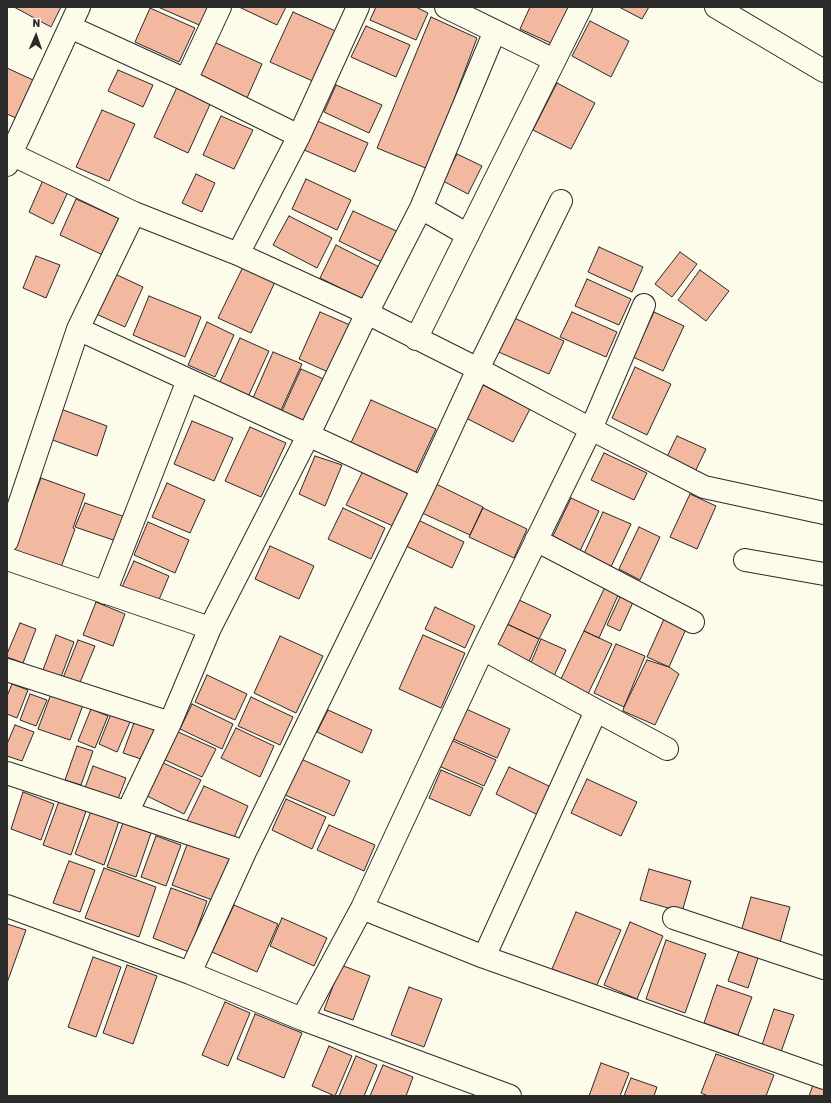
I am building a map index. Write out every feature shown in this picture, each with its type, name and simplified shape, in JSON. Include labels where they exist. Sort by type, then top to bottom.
[{"type":"street","points":[[80,7],[9,159],[238,254],[367,313],[704,487],[824,513]]},
{"type":"street","points":[[186,80],[220,7]]},
{"type":"street","points":[[238,254],[299,136],[358,7]]},
{"type":"street","points":[[446,7],[554,60]]},
{"type":"street","points":[[416,339],[581,7]]},
{"type":"street","points":[[716,7],[824,71]]},
{"type":"street","points":[[70,27],[186,80],[299,136]]},
{"type":"street","points":[[127,813],[170,723],[210,628],[308,436],[367,313],[421,208],[494,31]]},
{"type":"street","points":[[190,973],[245,852],[423,488],[478,369],[561,201]]},
{"type":"street","points":[[421,208],[468,235]]},
{"type":"street","points":[[7,541],[78,329],[134,212]]},
{"type":"street","points":[[302,1019],[362,908],[483,650],[591,429],[644,305]]},
{"type":"street","points":[[78,329],[423,488]]},
{"type":"street","points":[[105,593],[188,380]]},
{"type":"street","points":[[536,540],[693,622]]},
{"type":"street","points":[[7,559],[210,628]]},
{"type":"street","points":[[745,560],[824,574]]},
{"type":"street","points":[[483,650],[667,749]]},
{"type":"street","points":[[7,670],[170,723]]},
{"type":"street","points":[[484,958],[596,711]]},
{"type":"street","points":[[7,773],[245,852]]},
{"type":"street","points":[[7,906],[190,973],[302,1019],[510,1096]]},
{"type":"street","points":[[362,908],[484,958],[824,1078]]},
{"type":"street","points":[[674,918],[824,968]]},
{"type":"building","points":[[14,7],[61,7],[51,27]]},
{"type":"building","points":[[158,7],[215,7],[206,28]]},
{"type":"building","points":[[239,7],[286,7],[277,25]]},
{"type":"building","points":[[376,7],[416,7],[428,13],[416,40],[370,20]]},
{"type":"building","points":[[530,7],[569,7],[553,44],[520,29]]},
{"type":"building","points":[[619,7],[649,7],[642,19]]},
{"type":"building","points":[[150,8],[195,28],[179,62],[135,42]]},
{"type":"building","points":[[293,12],[340,33],[317,83],[270,62]]},
{"type":"building","points":[[431,17],[477,38],[428,169],[377,148]]},
{"type":"building","points":[[590,21],[629,41],[611,77],[572,56]]},
{"type":"building","points":[[366,26],[410,45],[396,77],[351,57]]},
{"type":"building","points":[[214,42],[262,64],[247,98],[199,76]]},
{"type":"building","points":[[7,68],[33,80],[16,118],[7,114]]},
{"type":"building","points":[[118,70],[153,85],[143,107],[108,91]]},
{"type":"building","points":[[557,83],[595,103],[571,149],[533,130]]},
{"type":"building","points":[[178,85],[212,100],[188,153],[154,137]]},
{"type":"building","points":[[336,85],[382,105],[369,133],[324,112]]},
{"type":"building","points":[[102,110],[135,124],[109,181],[76,167]]},
{"type":"building","points":[[221,116],[253,130],[234,169],[203,155]]},
{"type":"building","points":[[315,120],[368,143],[355,172],[302,149]]},
{"type":"building","points":[[457,154],[482,166],[468,194],[443,181]]},
{"type":"building","points":[[196,174],[215,183],[202,212],[182,203]]},
{"type":"building","points":[[306,179],[351,200],[337,230],[292,209]]},
{"type":"building","points":[[43,180],[68,192],[53,224],[29,212]]},
{"type":"building","points":[[76,199],[122,220],[105,256],[60,235]]},
{"type":"building","points":[[353,211],[405,235],[390,266],[339,241]]},
{"type":"building","points":[[289,216],[332,238],[317,268],[273,245]]},
{"type":"building","points":[[336,245],[385,270],[369,302],[320,278]]},
{"type":"building","points":[[599,247],[643,267],[632,292],[588,272]]},
{"type":"building","points":[[680,252],[697,264],[672,297],[655,284]]},
{"type":"building","points":[[36,256],[60,265],[46,298],[23,288]]},
{"type":"building","points":[[243,267],[275,282],[251,333],[218,318]]},
{"type":"building","points":[[700,270],[729,291],[706,321],[678,300]]},
{"type":"building","points":[[115,274],[143,287],[125,327],[96,314]]},
{"type":"building","points":[[587,279],[631,299],[619,325],[575,306]]},
{"type":"building","points":[[149,296],[201,317],[185,357],[133,335]]},
{"type":"building","points":[[320,312],[350,325],[328,372],[299,359]]},
{"type":"building","points":[[572,312],[617,332],[606,357],[560,337]]},
{"type":"building","points":[[654,312],[684,326],[663,371],[633,357]]},
{"type":"building","points":[[510,316],[564,341],[549,374],[494,350]]},
{"type":"building","points":[[207,322],[234,335],[215,377],[188,365]]},
{"type":"building","points":[[240,338],[269,351],[248,397],[219,384]]},
{"type":"building","points":[[273,352],[302,364],[281,410],[253,398]]},
{"type":"building","points":[[635,367],[671,384],[647,435],[612,418]]},
{"type":"building","points":[[301,369],[326,380],[307,422],[282,411]]},
{"type":"building","points":[[483,385],[530,409],[513,442],[466,418]]},
{"type":"building","points":[[371,400],[436,429],[414,476],[349,447]]},
{"type":"building","points":[[58,408],[107,426],[97,456],[47,438]]},
{"type":"building","points":[[192,421],[233,438],[214,481],[174,464]]},
{"type":"building","points":[[250,427],[286,443],[261,497],[225,481]]},
{"type":"building","points":[[677,436],[706,449],[693,476],[664,463]]},
{"type":"building","points":[[604,453],[647,473],[634,500],[591,480]]},
{"type":"building","points":[[315,456],[342,465],[325,506],[299,494]]},
{"type":"building","points":[[363,471],[409,492],[393,526],[346,505]]},
{"type":"building","points":[[41,478],[85,494],[73,528],[75,529],[60,570],[13,553]]},
{"type":"building","points":[[167,483],[205,500],[190,533],[152,517]]},
{"type":"building","points":[[434,483],[483,507],[470,535],[420,512]]},
{"type":"building","points":[[690,494],[716,506],[697,549],[670,537]]},
{"type":"building","points":[[571,498],[599,511],[579,553],[551,540]]},
{"type":"building","points":[[85,503],[128,518],[119,542],[75,527]]},
{"type":"building","points":[[343,508],[385,528],[371,559],[328,539]]},
{"type":"building","points":[[483,508],[527,529],[514,558],[469,537]]},
{"type":"building","points":[[603,512],[631,524],[610,569],[583,556]]},
{"type":"building","points":[[416,519],[464,542],[452,568],[404,545]]},
{"type":"building","points":[[148,522],[189,540],[175,573],[134,555]]},
{"type":"building","points":[[639,527],[660,537],[640,580],[619,569]]},
{"type":"building","points":[[270,546],[314,566],[299,599],[255,579]]},
{"type":"building","points":[[134,561],[169,576],[158,602],[122,587]]},
{"type":"building","points":[[605,587],[619,593],[599,638],[584,631]]},
{"type":"building","points":[[621,595],[634,600],[620,631],[607,625]]},
{"type":"building","points":[[517,599],[551,615],[539,639],[505,623]]},
{"type":"building","points":[[96,602],[125,614],[113,646],[83,635]]},
{"type":"building","points":[[435,607],[475,626],[465,648],[425,629]]},
{"type":"building","points":[[664,619],[686,629],[669,667],[647,657]]},
{"type":"building","points":[[20,623],[36,629],[23,663],[7,657]]},
{"type":"building","points":[[505,623],[539,639],[527,666],[492,647]]},
{"type":"building","points":[[584,631],[612,644],[588,694],[560,681]]},
{"type":"building","points":[[56,635],[74,642],[61,677],[43,670]]},
{"type":"building","points":[[423,635],[465,653],[441,708],[399,689]]},
{"type":"building","points":[[280,636],[323,656],[296,713],[254,693]]},
{"type":"building","points":[[541,639],[566,650],[554,676],[530,665]]},
{"type":"building","points":[[78,640],[95,646],[79,685],[63,678]]},
{"type":"building","points":[[616,644],[645,656],[624,707],[594,693]]},
{"type":"building","points":[[647,660],[669,667],[679,674],[655,725],[623,711]]},
{"type":"building","points":[[207,675],[247,694],[235,720],[195,702]]},
{"type":"building","points":[[12,684],[28,690],[17,718],[7,714],[7,696]]},
{"type":"building","points":[[30,694],[47,700],[36,726],[20,720]]},
{"type":"building","points":[[51,694],[83,705],[70,740],[38,729]]},
{"type":"building","points":[[251,697],[293,717],[280,745],[238,726]]},
{"type":"building","points":[[192,704],[233,724],[222,749],[180,729]]},
{"type":"building","points":[[464,708],[510,729],[497,758],[451,738]]},
{"type":"building","points":[[91,709],[108,716],[95,748],[78,741]]},
{"type":"building","points":[[328,710],[372,730],[362,753],[317,732]]},
{"type":"building","points":[[111,714],[130,722],[117,752],[99,744]]},
{"type":"building","points":[[135,720],[156,727],[144,760],[123,753]]},
{"type":"building","points":[[15,725],[34,732],[22,761],[7,756],[7,744]]},
{"type":"building","points":[[236,728],[274,746],[260,777],[221,758]]},
{"type":"building","points":[[176,731],[216,749],[202,777],[163,759]]},
{"type":"building","points":[[451,740],[496,760],[484,786],[439,766]]},
{"type":"building","points":[[77,746],[93,751],[81,785],[65,780]]},
{"type":"building","points":[[301,759],[350,781],[334,816],[285,795]]},
{"type":"building","points":[[161,762],[201,780],[184,814],[145,795]]},
{"type":"building","points":[[93,766],[126,778],[118,799],[85,788]]},
{"type":"building","points":[[509,767],[551,787],[538,815],[496,794]]},
{"type":"building","points":[[441,770],[483,788],[470,816],[429,798]]},
{"type":"building","points":[[587,779],[637,802],[621,836],[571,813]]},
{"type":"building","points":[[204,786],[248,806],[232,842],[187,821]]},
{"type":"building","points":[[23,792],[54,804],[41,840],[11,829]]},
{"type":"building","points":[[286,799],[326,817],[312,849],[272,830]]},
{"type":"building","points":[[59,801],[86,811],[71,855],[43,845]]},
{"type":"building","points":[[91,811],[119,821],[104,865],[75,854]]},
{"type":"building","points":[[123,823],[151,833],[136,877],[107,867]]},
{"type":"building","points":[[329,825],[375,845],[364,871],[317,850]]},
{"type":"building","points":[[156,836],[181,845],[166,886],[141,877]]},
{"type":"building","points":[[188,842],[231,858],[215,901],[172,885]]},
{"type":"building","points":[[69,861],[95,870],[80,912],[53,903]]},
{"type":"building","points":[[104,868],[156,887],[139,937],[85,918]]},
{"type":"building","points":[[649,869],[691,881],[682,912],[640,900]]},
{"type":"building","points":[[171,888],[207,901],[189,952],[153,938]]},
{"type":"building","points":[[751,897],[790,907],[779,946],[740,935]]},
{"type":"building","points":[[234,905],[278,924],[257,972],[212,952]]},
{"type":"building","points":[[576,912],[621,930],[596,987],[552,969]]},
{"type":"building","points":[[282,918],[327,938],[314,966],[270,946]]},
{"type":"building","points":[[630,922],[663,936],[637,999],[604,985]]},
{"type":"building","points":[[7,924],[26,930],[7,983]]},
{"type":"building","points":[[666,940],[706,954],[685,1013],[646,999]]},
{"type":"building","points":[[739,951],[758,958],[748,988],[728,981]]},
{"type":"building","points":[[93,957],[121,967],[96,1037],[68,1027]]},
{"type":"building","points":[[127,965],[157,976],[133,1044],[103,1033]]},
{"type":"building","points":[[341,965],[370,976],[353,1020],[324,1010]]},
{"type":"building","points":[[717,985],[752,997],[738,1035],[704,1023]]},
{"type":"building","points":[[409,987],[442,999],[424,1047],[391,1035]]},
{"type":"building","points":[[225,1002],[250,1013],[228,1066],[202,1055]]},
{"type":"building","points":[[774,1009],[794,1015],[781,1052],[762,1045]]},
{"type":"building","points":[[255,1014],[302,1033],[284,1078],[237,1059]]},
{"type":"building","points":[[329,1046],[352,1056],[335,1096],[312,1086]]},
{"type":"building","points":[[716,1054],[774,1075],[766,1096],[708,1096],[701,1093]]},
{"type":"building","points":[[356,1056],[377,1065],[364,1096],[339,1096]]},
{"type":"building","points":[[601,1063],[629,1073],[620,1096],[589,1096]]},
{"type":"building","points":[[383,1065],[413,1077],[406,1096],[370,1096]]},
{"type":"building","points":[[631,1078],[657,1087],[654,1096],[624,1096]]},
{"type":"building","points":[[813,1085],[824,1089],[824,1096],[809,1096]]}]
